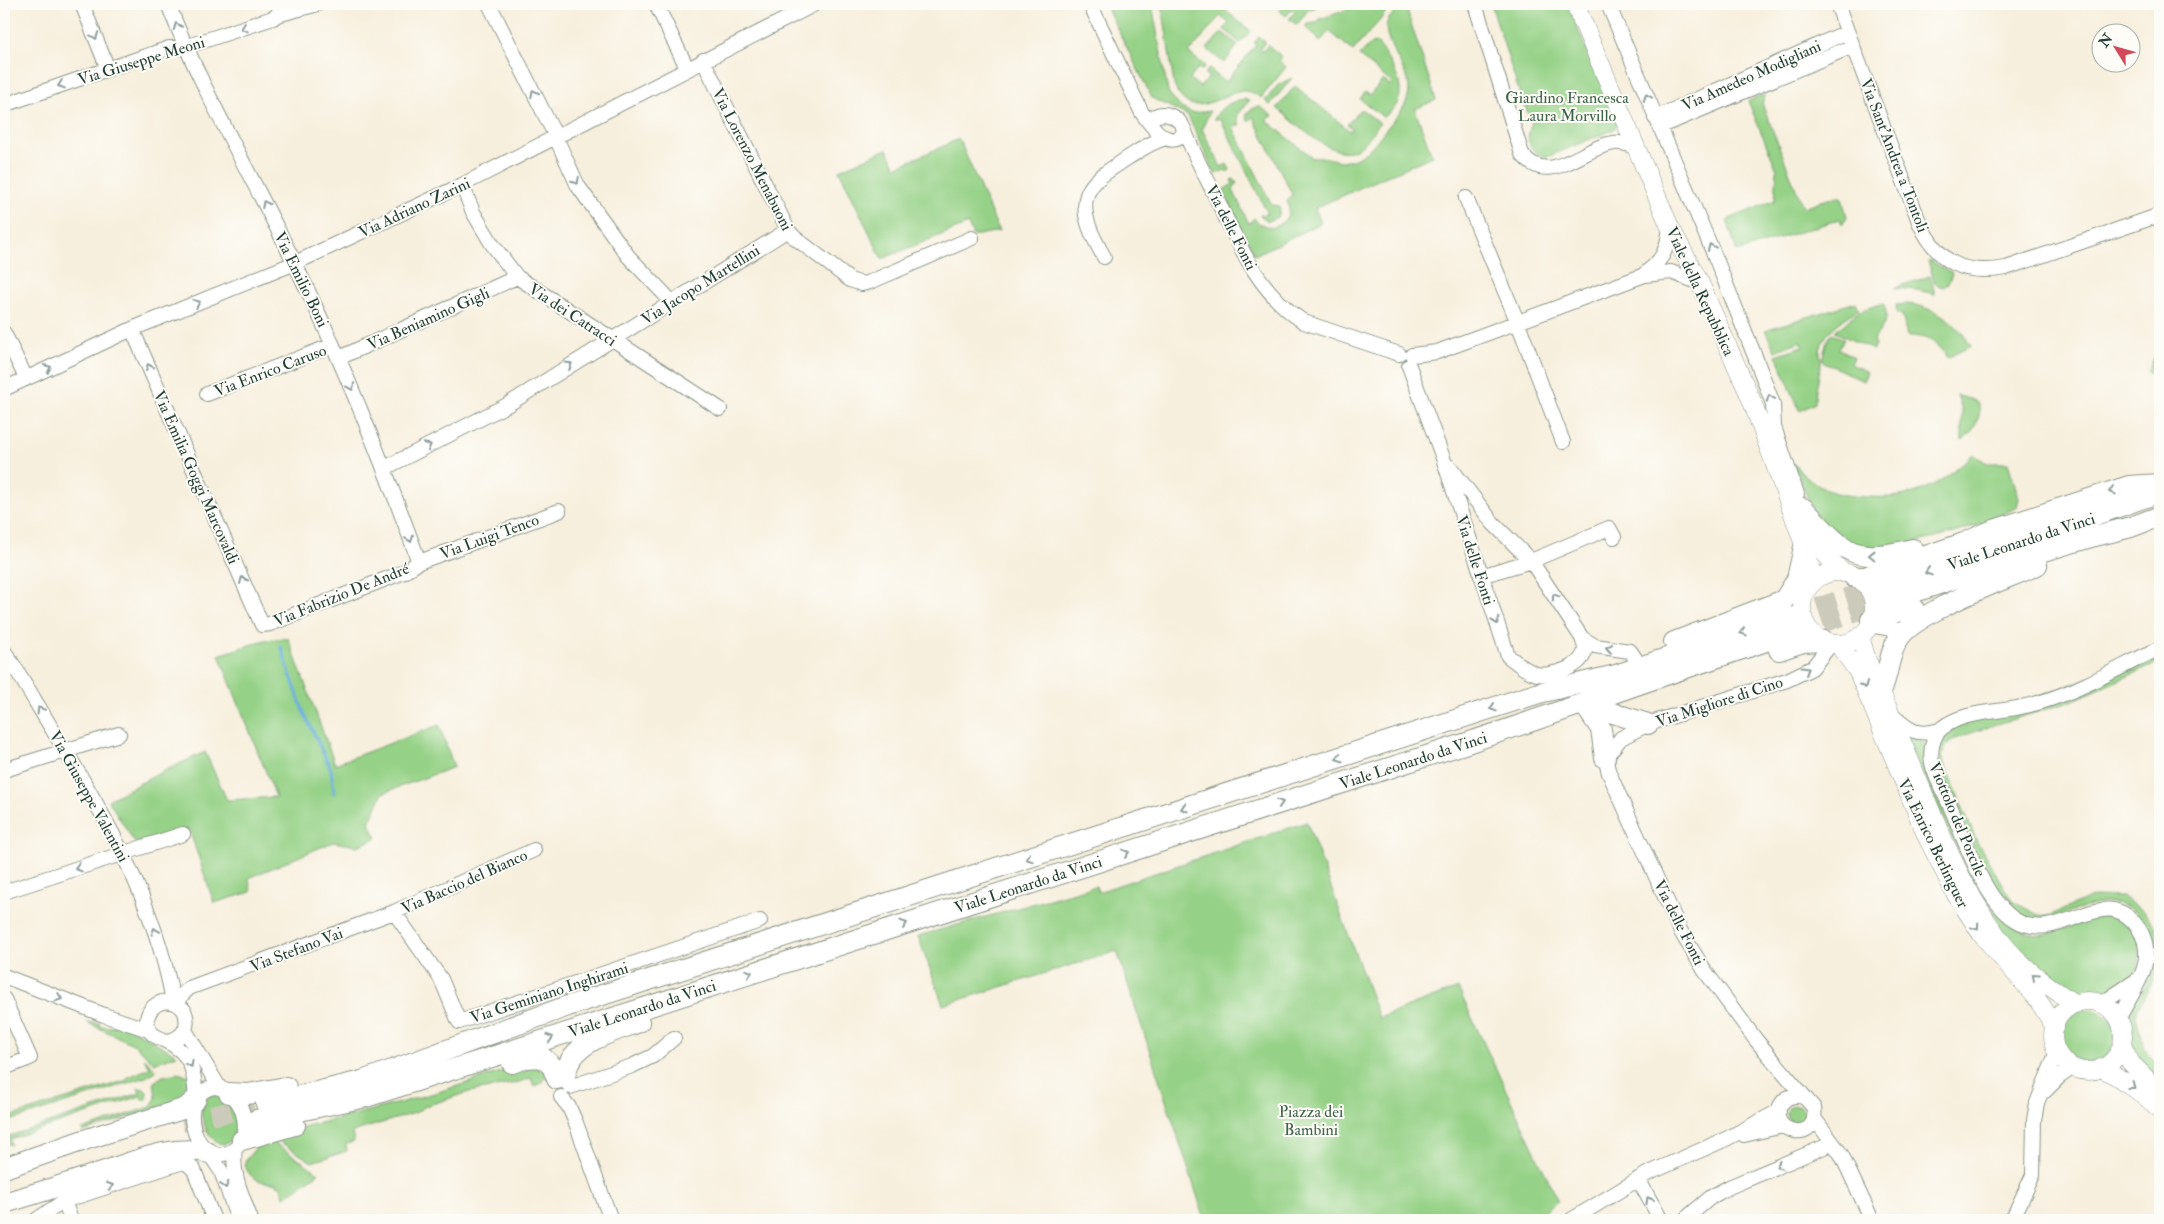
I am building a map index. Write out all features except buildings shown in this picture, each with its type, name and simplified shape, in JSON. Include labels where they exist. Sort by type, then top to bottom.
[{"type":"highway","points":[[1848,575],[1865,577],[1964,543],[1989,532],[2129,486],[2160,484]]},
{"type":"highway","name":"Viale Leonardo da Vinci","points":[[2160,492],[2008,546],[1884,594],[2095,536],[2131,528],[2160,516]]},
{"type":"highway","points":[[1800,501],[1841,546],[1848,551],[1863,555],[1890,554],[1989,532]]},
{"type":"highway","points":[[1867,627],[2102,542],[2131,528]]},
{"type":"highway","points":[[1540,693],[1784,600],[1793,587],[1801,565],[1804,547]]},
{"type":"highway","points":[[1881,691],[1886,679],[1891,652],[1904,631],[1912,624],[1957,600],[2037,566]]},
{"type":"highway","points":[[1768,606],[1789,603],[1808,590]]},
{"type":"highway","name":"Viale Leonardo da Vinci","points":[[1791,625],[1658,676],[1584,709],[703,988],[366,1097],[255,1113],[362,1081],[606,994],[1540,693],[1616,675],[1791,625]]},
{"type":"highway","points":[[1584,709],[1803,642],[1831,643]]},
{"type":"highway","points":[[1584,709],[1648,724]]},
{"type":"highway","points":[[1584,709],[1595,718],[1601,729],[1605,758]]},
{"type":"highway","points":[[565,1090],[568,1063],[574,1054],[588,1043],[649,1018],[703,988]]},
{"type":"highway","points":[[224,1090],[248,1094],[310,1082],[498,1032]]},
{"type":"highway","points":[[239,1145],[284,1127],[391,1102],[456,1083],[536,1056],[548,1060],[565,1090]]},
{"type":"highway","points":[[391,1102],[470,1064]]},
{"type":"highway","points":[[4,1168],[84,1140],[186,1108],[196,1099]]},
{"type":"highway","points":[[4,1176],[184,1128],[4,1193]]},
{"type":"highway","points":[[4,1203],[147,1158],[180,1150],[209,1152]]},
{"type":"main road","name":"Viale della Repubblica","points":[[1575,4],[1670,227],[1700,283],[1751,399],[1804,547],[1811,571],[1808,590]]},
{"type":"main road","name":"Viale della Repubblica","points":[[1589,11],[1676,217],[1712,289],[1778,453],[1821,547],[1848,575]]},
{"type":"main road","points":[[1829,573],[1848,575],[1865,586],[1872,598],[1873,609],[1867,627],[1845,644],[1831,643],[1811,631],[1804,621],[1802,609],[1808,590],[1829,573]]},
{"type":"main road","name":"Via Enrico Berlinguer","points":[[1867,627],[1881,691],[1890,714],[1939,833],[1975,902],[1999,938],[2025,966],[2040,980],[2075,1004]]},
{"type":"main road","name":"Via Enrico Berlinguer","points":[[1831,643],[1858,672],[1927,837],[1955,893],[1982,935],[2036,997],[2055,1027],[2054,1036],[2057,1051]]},
{"type":"main road","points":[[2055,1027],[2064,1011],[2075,1004],[2085,1002],[2108,1007],[2118,1019],[2123,1034],[2122,1045],[2116,1057],[2101,1068],[2084,1071],[2073,1068],[2064,1061],[2057,1051]]},
{"type":"main road","points":[[2122,1045],[2132,1063],[2160,1092]]},
{"type":"main road","points":[[2101,1068],[2126,1082],[2160,1109]]},
{"type":"street","points":[[82,4],[108,69]]},
{"type":"street","name":"Via Emilio Boni","points":[[168,4],[185,47],[295,263],[336,352],[385,468],[418,562]]},
{"type":"street","name":"Via Giuseppe Meoni","points":[[4,105],[169,48],[185,47],[280,9],[318,4]]},
{"type":"street","points":[[489,4],[556,137],[578,186],[628,256],[672,302]]},
{"type":"street","points":[[656,4],[686,68]]},
{"type":"street","name":"Via Adriano Zarini","points":[[4,389],[132,329],[295,263],[462,185],[686,68],[815,4]]},
{"type":"street","name":"Via delle Fonti","points":[[1090,4],[1142,113],[1151,126],[1171,138],[1199,164]]},
{"type":"street","points":[[1475,4],[1522,154],[1528,161],[1535,166],[1556,167],[1612,143],[1624,122]]},
{"type":"street","name":"Viale della Repubblica","points":[[1608,4],[1716,259],[1773,404],[1774,427],[1800,501]]},
{"type":"street","name":"Via Sant'Andrea a Tontoli","points":[[1837,4],[1920,224],[1933,247],[1953,263],[1980,270],[2006,268],[2160,215]]},
{"type":"street","name":"Via Amedeo Modigliani","points":[[1657,122],[1848,32]]},
{"type":"street","points":[[1818,45],[1825,58]]},
{"type":"street","name":"Via Amedeo Modigliani","points":[[1657,122],[1853,46]]},
{"type":"street","name":"Via Lorenzo Menabuoni","points":[[703,60],[788,230],[794,237],[850,280],[862,284],[972,238]]},
{"type":"street","name":"Via delle Fonti","points":[[1135,95],[1178,120],[1252,267],[1272,295],[1286,309],[1304,322],[1407,358],[1443,458],[1508,656],[1521,667],[1539,674],[1561,672],[1575,665],[1582,658],[1585,649],[1582,638]]},
{"type":"street","points":[[1141,149],[1147,141],[1153,117],[1165,114]]},
{"type":"street","points":[[1104,256],[1090,234],[1086,195],[1095,182],[1141,149],[1159,140],[1182,136],[1184,129]]},
{"type":"street","points":[[1612,143],[1637,147]]},
{"type":"street","name":"Via dei Catracci","points":[[462,185],[473,212],[487,236],[516,277],[720,409]]},
{"type":"street","points":[[1466,198],[1518,324],[1563,442]]},
{"type":"street","points":[[1642,276],[1657,264],[1666,251],[1670,227]]},
{"type":"street","name":"Via Jacopo Martellini","points":[[385,468],[507,405],[788,230]]},
{"type":"street","points":[[1407,358],[1437,352],[1518,324],[1642,276],[1671,272],[1700,283]]},
{"type":"street","name":"Via Beniamino Gigli","points":[[336,352],[516,277]]},
{"type":"street","name":"Via Emilia Goggi Marcovaldi","points":[[132,329],[262,625]]},
{"type":"street","points":[[4,333],[26,378]]},
{"type":"street","name":"Via Enrico Caruso","points":[[207,394],[336,352]]},
{"type":"street","points":[[1443,458],[1493,523],[1530,561],[1582,638],[1594,646],[1630,651],[1635,658]]},
{"type":"street","name":"Via Luigi Tenco","points":[[418,562],[559,511]]},
{"type":"street","points":[[1481,576],[1530,561],[1609,528],[1614,537]]},
{"type":"street","name":"Via Fabrizio De André","points":[[262,625],[270,624],[404,572],[418,562]]},
{"type":"street","points":[[1867,627],[1904,631]]},
{"type":"street","name":"Via Migliore di Cino","points":[[1605,758],[1621,738],[1648,724],[1787,680],[1812,668],[1831,643]]},
{"type":"street","points":[[1890,714],[1906,727],[1926,734],[1940,730],[1958,720],[2047,701],[2071,692],[2160,648]]},
{"type":"street","name":"Via Giuseppe Valentini","points":[[4,651],[65,750],[124,852],[155,931],[168,976],[173,1004]]},
{"type":"street","name":"Viottolo del Porcile","points":[[1940,730],[1932,749],[1934,771],[1978,868],[1996,900],[2013,918],[2039,927],[2053,926],[2097,910],[2116,910],[2138,928],[2146,944],[2146,962],[2140,978],[2118,1019]]},
{"type":"street","points":[[4,770],[119,734]]},
{"type":"street","name":"Via delle Fonti","points":[[1605,758],[1609,773],[1682,932],[1705,971],[1782,1071],[1803,1097],[1811,1103],[1810,1124]]},
{"type":"street","points":[[4,892],[182,834]]},
{"type":"street","name":"Via Baccio del Bianco","points":[[394,912],[534,850]]},
{"type":"street","name":"Via Geminiano Inghirami","points":[[394,912],[441,979],[459,1022],[760,921]]},
{"type":"street","name":"Via Stefano Vai","points":[[194,987],[394,912]]},
{"type":"street","points":[[149,1030],[148,1016],[155,1005],[173,1004],[188,1000],[194,987],[181,986],[168,976]]},
{"type":"street","points":[[2101,1004],[2140,978]]},
{"type":"street","points":[[4,1068],[30,1058],[4,1000],[9,979],[149,1030],[158,1039],[177,1047],[191,1063],[194,1073],[196,1099],[191,1119],[200,1142],[221,1171],[238,1220]]},
{"type":"street","points":[[165,1041],[177,1039],[185,1030],[187,1016],[173,1004]]},
{"type":"street","points":[[185,1030],[224,1090],[235,1098],[242,1111],[245,1129],[233,1162],[236,1177],[251,1220]]},
{"type":"street","points":[[612,1220],[565,1090],[632,1066],[652,1056],[674,1038]]},
{"type":"street","points":[[2012,1220],[2033,1175],[2034,1120],[2038,1099],[2057,1051]]},
{"type":"street","points":[[2038,1099],[2059,1077],[2073,1068]]},
{"type":"street","points":[[1782,1071],[1780,1122],[1783,1126],[1794,1132],[1810,1124]]},
{"type":"street","points":[[196,1099],[207,1088],[224,1090]]},
{"type":"street","points":[[1571,1220],[1638,1179],[1726,1139],[1782,1105],[1792,1096],[1803,1097]]},
{"type":"street","points":[[1810,1124],[1860,1198]]},
{"type":"street","points":[[1810,1124],[1841,1154],[1860,1198],[1872,1220]]},
{"type":"street","points":[[1726,1139],[1783,1126]]},
{"type":"street","points":[[209,1152],[223,1155],[239,1145]]},
{"type":"street","points":[[1684,1220],[1711,1197],[1729,1187],[1824,1147]]},
{"type":"street","points":[[36,1220],[64,1201],[183,1162],[190,1165],[194,1170],[214,1220]]},
{"type":"street","points":[[1638,1179],[1661,1220]]},
{"type":"street","points":[[64,1201],[71,1220]]},
{"type":"street","points":[[604,1202],[604,1220]]},
{"type":"green space","points":[[1105,4],[1152,4],[1168,92],[1181,108],[1192,113],[1210,111],[1202,129],[1221,167],[1227,164],[1230,170],[1227,173],[1225,170],[1215,174],[1188,116],[1152,98]]},
{"type":"green space","points":[[1162,4],[1204,4],[1207,6],[1209,4],[1217,4],[1251,31],[1240,43],[1224,29],[1229,23],[1220,16],[1189,53],[1205,66],[1202,70],[1198,68],[1190,79],[1200,87],[1209,77],[1205,74],[1209,69],[1226,82],[1256,45],[1254,43],[1259,37],[1265,42],[1260,49],[1263,51],[1268,45],[1282,57],[1279,61],[1286,67],[1261,98],[1254,93],[1246,91],[1237,92],[1207,103],[1189,104],[1181,97],[1174,85]]},
{"type":"green space","points":[[1323,4],[1307,11],[1297,25],[1289,19],[1295,12],[1292,9],[1286,16],[1280,11],[1284,5]]},
{"type":"green space","points":[[1364,4],[1378,4],[1379,7],[1391,4],[1381,19],[1353,51],[1329,31],[1320,42],[1305,27],[1307,24],[1316,23],[1320,19]]},
{"type":"green space","name":"Giardino Francesca Laura Morvillo","points":[[1491,4],[1567,4],[1612,109],[1617,125],[1613,130],[1547,157],[1532,149],[1528,135],[1532,123],[1521,98]]},
{"type":"green space","points":[[1406,8],[1436,100],[1415,109],[1432,156],[1315,208],[1321,223],[1255,255],[1223,190],[1233,184],[1231,180],[1234,179],[1237,183],[1233,190],[1249,224],[1254,218],[1258,223],[1271,228],[1280,224],[1288,215],[1287,201],[1292,194],[1253,117],[1248,121],[1246,116],[1250,110],[1259,106],[1273,116],[1266,120],[1313,158],[1323,157],[1344,161],[1362,155],[1374,144],[1398,115],[1407,100],[1409,89],[1407,79],[1390,44],[1387,33],[1387,23],[1393,14]]},
{"type":"green space","points":[[1222,32],[1238,45],[1224,63],[1207,49]]},
{"type":"green space","points":[[1378,43],[1395,72],[1400,91],[1399,100],[1393,109],[1383,117],[1360,99],[1365,92],[1370,95],[1383,80],[1390,85],[1392,83],[1359,56],[1369,45]]},
{"type":"green space","points":[[1292,78],[1270,105],[1265,101],[1278,85]]},
{"type":"green space","points":[[1295,86],[1350,131],[1352,128],[1347,124],[1361,109],[1380,123],[1360,147],[1347,152],[1336,150],[1315,139],[1277,108]]},
{"type":"green space","points":[[1764,95],[1762,103],[1803,207],[1838,196],[1842,198],[1847,217],[1842,224],[1840,219],[1737,252],[1727,220],[1775,200],[1777,170],[1748,101]]},
{"type":"green space","points":[[1245,99],[1249,101],[1237,116],[1240,125],[1233,127],[1272,205],[1280,206],[1279,216],[1268,221],[1260,215],[1268,214],[1221,120],[1214,119],[1226,105]]},
{"type":"green space","points":[[959,139],[999,231],[973,236],[968,224],[882,259],[839,170],[887,149],[896,167]]},
{"type":"green space","points":[[1928,261],[1952,273],[1948,284],[1943,287],[1935,284]]},
{"type":"green space","points":[[1930,276],[1935,294],[1894,288]]},
{"type":"green space","points":[[1856,302],[1859,309],[1829,332],[1825,338],[1820,352],[1821,364],[1815,403],[1800,411],[1776,355],[1803,346],[1801,341],[1775,351],[1765,330]]},
{"type":"green space","points":[[1883,303],[1886,319],[1874,340],[1876,345],[1873,350],[1835,332],[1859,311]]},
{"type":"green space","points":[[1907,304],[1927,308],[1944,317],[1959,330],[1971,346],[1947,358],[1944,352],[1931,341],[1925,338],[1907,336],[1902,315],[1897,313],[1896,305]]},
{"type":"green space","points":[[1832,334],[1844,339],[1839,349],[1854,357],[1851,364],[1867,372],[1863,381],[1824,362],[1822,359],[1827,341]]},
{"type":"green space","points":[[2160,346],[2160,378],[2147,372]]},
{"type":"green space","points":[[1957,395],[1976,402],[1979,406],[1979,417],[1973,429],[1962,440],[1962,410]]},
{"type":"green space","points":[[1973,454],[1987,463],[2008,463],[2019,498],[2017,507],[1990,521],[1954,533],[1878,552],[1855,550],[1815,515],[1793,463],[1818,485],[1834,492],[1844,495],[1884,497],[1899,496],[1925,489],[1949,475]]},
{"type":"green space","points":[[288,638],[335,764],[439,725],[454,767],[383,793],[369,822],[377,838],[357,846],[333,842],[249,878],[251,892],[214,903],[189,829],[135,843],[108,800],[205,752],[227,800],[276,797],[219,655],[265,640]]},
{"type":"green space","points":[[2160,652],[2160,662],[2067,703],[1952,740],[1944,747],[1942,758],[1977,842],[2012,901],[2038,915],[2049,916],[2094,896],[2122,897],[2142,910],[2155,926],[2160,943],[2159,962],[2152,983],[2137,1009],[2136,1017],[2144,1046],[2148,1054],[2160,1066],[2160,1085],[2143,1067],[2133,1052],[2127,1022],[2129,1009],[2147,982],[2153,966],[2154,948],[2149,931],[2144,923],[2129,908],[2114,903],[2097,904],[2047,919],[2030,918],[2013,910],[2003,899],[1981,862],[1935,759],[1938,742],[1951,728]]},
{"type":"green space","points":[[1903,733],[1927,745],[1925,765],[1931,785],[1974,879],[1989,904],[2000,917],[2022,931],[2032,934],[2056,932],[2103,917],[2114,917],[2123,921],[2131,928],[2140,946],[2138,965],[2126,982],[2106,995],[2066,991],[2013,947],[1982,903]]},
{"type":"green space","name":"Piazza dei Bambini","points":[[1307,822],[1379,1018],[1458,988],[1558,1201],[1533,1220],[1205,1220],[1117,951],[943,1005],[918,936],[1096,886],[1098,892]]},
{"type":"green space","points":[[2083,1009],[2093,1009],[2103,1013],[2111,1021],[2115,1036],[2111,1051],[2103,1059],[2093,1063],[2083,1063],[2073,1059],[2065,1051],[2061,1041],[2061,1031],[2065,1021],[2073,1013]]},
{"type":"green space","points":[[86,1022],[99,1023],[99,1026],[114,1027],[115,1023],[129,1027],[177,1055],[154,1063],[135,1045]]},
{"type":"green space","points":[[145,1058],[156,1071],[146,1077],[4,1123],[9,1117],[127,1080],[128,1077],[150,1068]]},
{"type":"green space","points":[[531,1061],[540,1062],[546,1077],[542,1083],[534,1086],[531,1078],[516,1083],[469,1092],[426,1106],[415,1113],[352,1132],[354,1142],[346,1144],[347,1151],[312,1162],[272,1137],[272,1134],[370,1111],[435,1093]]},
{"type":"green space","points":[[177,1073],[190,1076],[190,1091],[184,1099],[83,1132],[82,1130],[150,1107],[156,1098],[154,1082],[163,1076]]},
{"type":"green space","points":[[138,1088],[144,1089],[147,1092],[146,1100],[143,1101],[141,1096],[10,1139],[11,1145],[4,1143],[4,1132],[7,1130],[9,1136],[140,1093]]},
{"type":"green space","points":[[214,1094],[225,1099],[229,1104],[235,1121],[234,1134],[228,1142],[221,1144],[207,1131],[203,1120],[202,1110],[205,1100]]},
{"type":"green space","points":[[1796,1105],[1804,1110],[1805,1114],[1800,1122],[1796,1123],[1788,1118],[1787,1114],[1792,1106]]},
{"type":"green space","points":[[270,1140],[319,1173],[284,1197],[281,1186],[278,1186],[277,1183],[255,1179],[248,1172],[245,1161],[257,1146]]},
{"type":"waterway","points":[[281,647],[303,711],[331,769],[334,793]]},
{"type":"tunnel","points":[[1789,617],[1881,587]]},
{"type":"tunnel","points":[[1794,632],[1887,601]]},
{"type":"tunnel","points":[[182,1122],[254,1107]]}]
